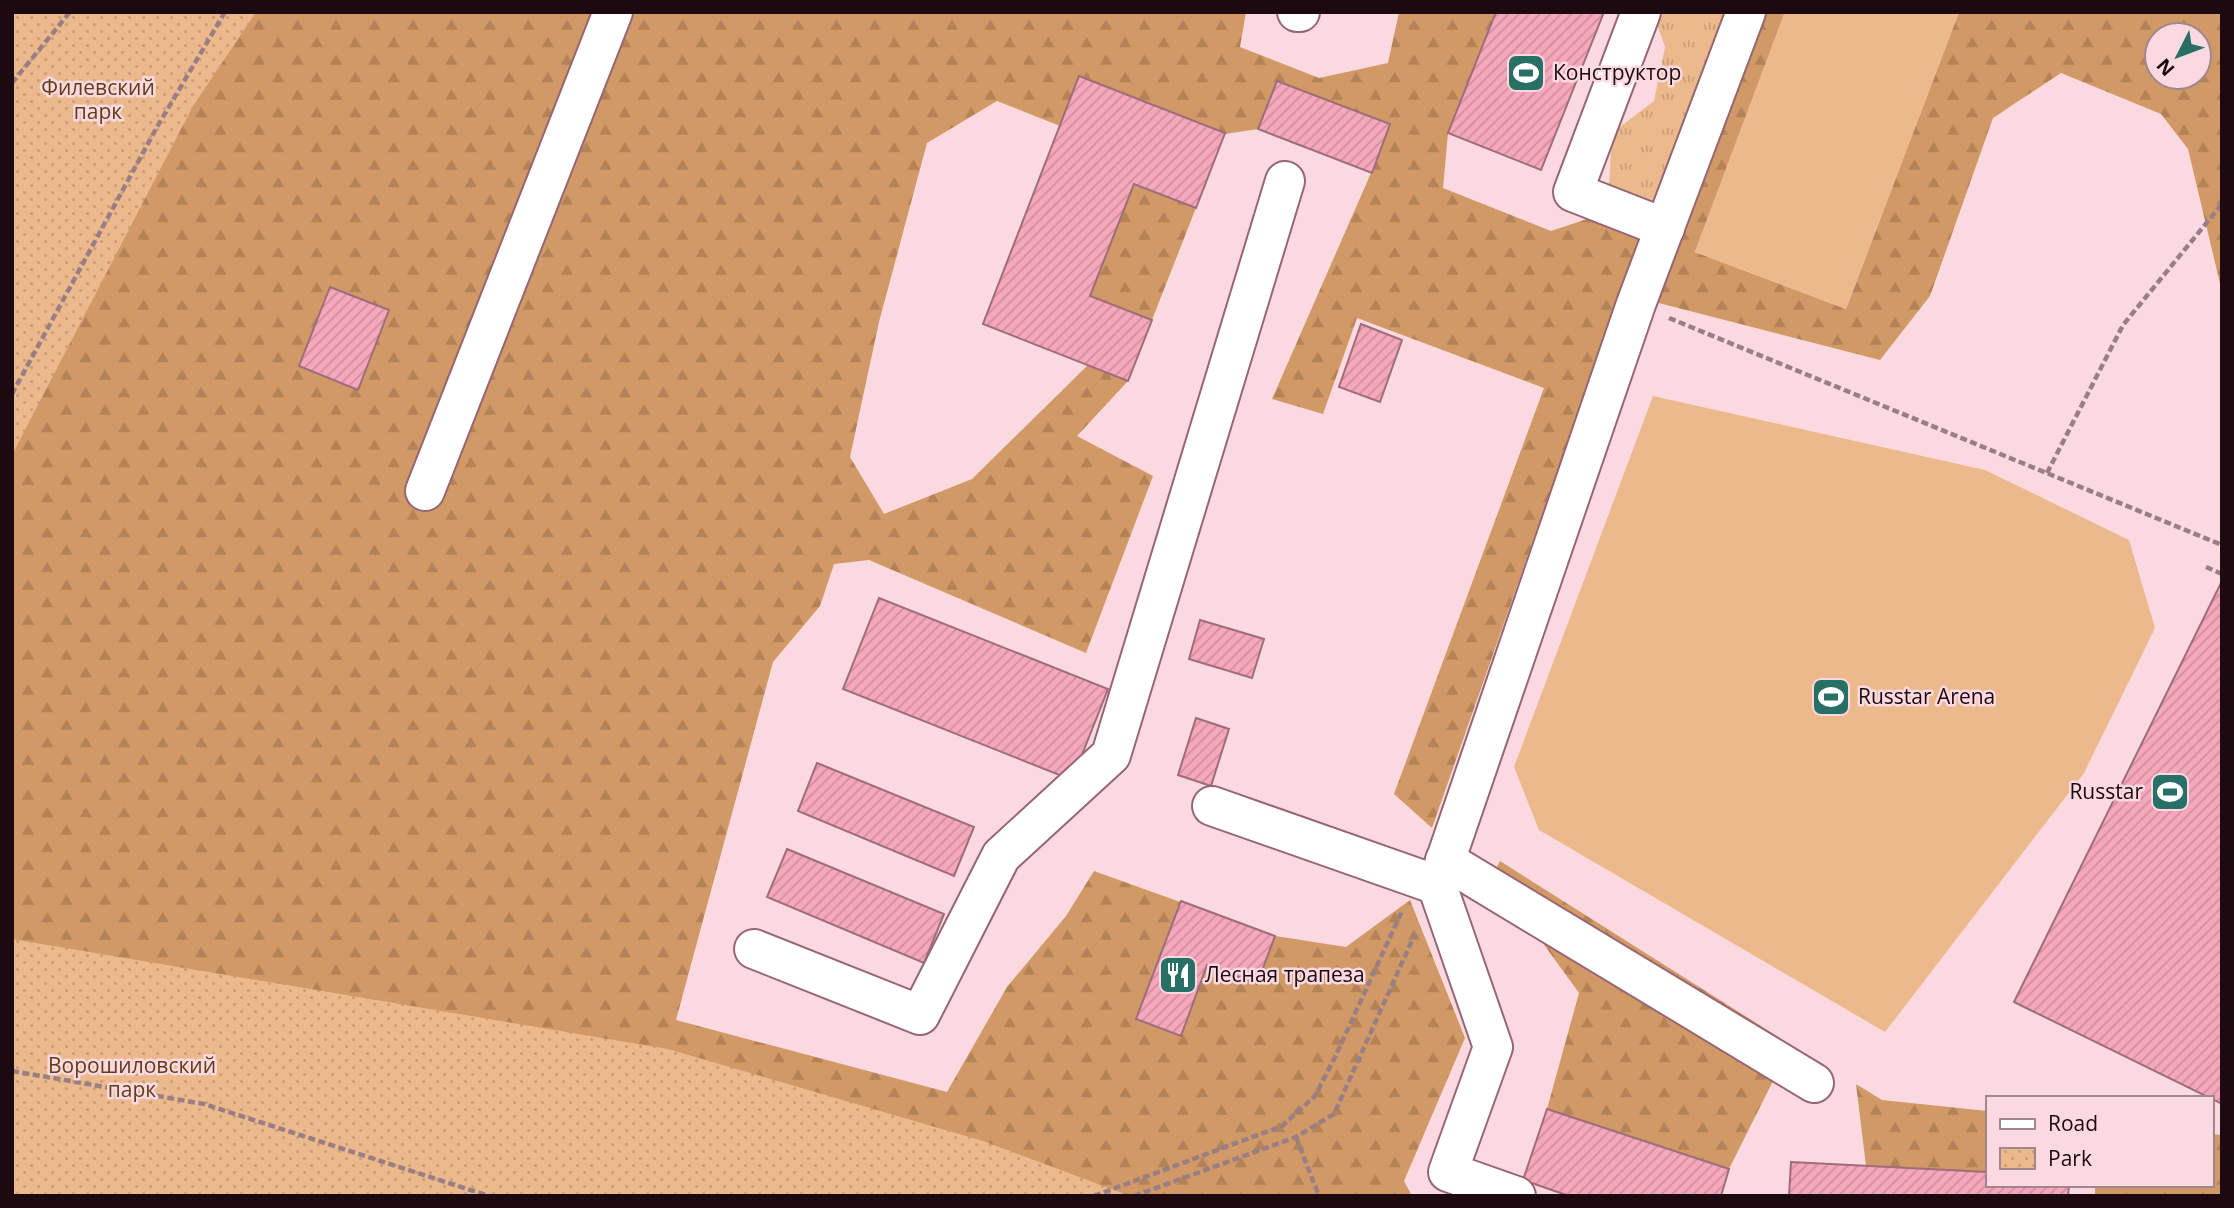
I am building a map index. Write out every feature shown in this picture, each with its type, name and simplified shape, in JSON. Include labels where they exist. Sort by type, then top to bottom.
[{"type":"lane","points":[[425,491],[613,12]]},
{"type":"lane","points":[[1641,12],[1573,192],[1665,228]]},
{"type":"lane","points":[[1516,1196],[1448,1172],[1493,1047],[1433,874],[1636,304],[1746,12]]},
{"type":"lane","points":[[754,949],[920,1015],[1001,856],[1111,755],[1285,181]]},
{"type":"lane","points":[[1212,806],[1433,874],[1814,1083]]},
{"type":"path","points":[[12,83],[70,12]]},
{"type":"path","points":[[12,394],[157,127],[225,12]]},
{"type":"path","points":[[2047,473],[2123,325],[2222,204]]},
{"type":"path","points":[[1636,304],[2222,545]]},
{"type":"path","points":[[2206,567],[2222,574]]},
{"type":"path","points":[[1133,1196],[1296,1138],[1334,1114],[1433,874]]},
{"type":"path","points":[[1094,1196],[1282,1126],[1315,1096],[1433,874]]},
{"type":"path","points":[[12,1072],[204,1104],[489,1196]]},
{"type":"path","points":[[1296,1138],[1319,1196]]},
{"type":"green space","points":[[12,12],[1246,12],[1240,47],[1319,78],[1388,63],[1399,12],[1496,12],[1448,133],[1443,188],[1551,231],[1596,216],[1643,234],[1731,12],[1785,12],[1695,252],[1846,309],[1959,12],[2222,12],[2222,292],[2188,149],[2161,114],[2061,73],[1993,118],[1930,296],[1880,360],[1620,293],[1432,828],[1394,794],[1544,388],[1357,318],[1323,414],[1272,399],[1371,173],[1258,129],[1225,134],[1128,381],[1077,436],[1153,476],[1086,653],[869,560],[834,564],[820,606],[773,662],[676,1020],[947,1092],[1007,987],[1066,916],[1094,871],[1275,936],[1346,947],[1410,900],[1465,1038],[1404,1181],[1412,1196],[12,1196]],"holes":[[[997,101],[1060,126],[983,324],[1088,365],[972,479],[884,514],[850,457],[879,322],[927,143]]]},
{"type":"green space","name":"Филевский парк","points":[[12,12],[256,12],[193,106],[12,455]]},
{"type":"green space","points":[[1665,12],[1731,12],[1665,194],[1647,202],[1609,187],[1612,133],[1654,101],[1665,47],[1656,21]]},
{"type":"green space","points":[[1785,12],[1959,12],[1846,309],[1695,252]]},
{"type":"green space","name":"Russtar Arena","points":[[1653,396],[1985,470],[2129,540],[2155,628],[2084,773],[1885,1032],[1539,830],[1514,767]]},
{"type":"green space","points":[[1500,861],[1791,1045],[1729,1169],[1547,1109],[1579,993],[1516,906],[1490,879]]},
{"type":"green space","name":"Ворошиловский парк","points":[[12,939],[668,1049],[983,1141],[1130,1196],[12,1196]]},
{"type":"green space","points":[[1856,1084],[1882,1100],[1986,1111],[1986,1172],[1866,1166]]},
{"type":"green space","points":[[2213,1134],[2222,1135],[2222,1196],[2095,1196],[2095,1187],[2213,1187]]},
{"type":"building","name":"Конструктор","points":[[1496,12],[1604,12],[1541,170],[1448,133]]},
{"type":"building","points":[[1079,76],[1225,133],[1196,208],[1134,184],[1090,296],[1152,320],[1128,381],[983,324]]},
{"type":"building","points":[[1277,81],[1390,124],[1372,173],[1258,129]]},
{"type":"building","points":[[330,287],[389,310],[358,390],[299,366]]},
{"type":"building","points":[[1361,324],[1402,340],[1380,402],[1339,387]]},
{"type":"building","name":"Russtar","points":[[2222,581],[2222,1104],[2213,1100],[2213,1096],[2206,1096],[2014,1002]]},
{"type":"building","points":[[879,598],[1108,689],[1072,780],[843,689]]},
{"type":"building","points":[[1200,620],[1264,639],[1252,678],[1189,659]]},
{"type":"building","points":[[1196,718],[1229,729],[1211,786],[1178,775]]},
{"type":"building","points":[[817,763],[974,827],[954,876],[798,811]]},
{"type":"building","points":[[787,849],[944,914],[924,963],[767,897]]},
{"type":"building","name":"Лесная трапеза","points":[[1181,901],[1275,936],[1257,984],[1207,965],[1181,1036],[1136,1019]]},
{"type":"building","points":[[1547,1109],[1729,1169],[1721,1196],[1569,1196],[1523,1180]]},
{"type":"building","points":[[1791,1162],[1986,1172],[1986,1187],[2069,1187],[2068,1196],[1789,1196]]},
{"type":"place","name":"Конструктор","points":[[1526,73]]},
{"type":"place","name":"Russtar Arena","points":[[1831,697]]},
{"type":"place","name":"Russtar","points":[[2170,792]]},
{"type":"place","name":"Лесная трапеза","points":[[1178,975]]}]
